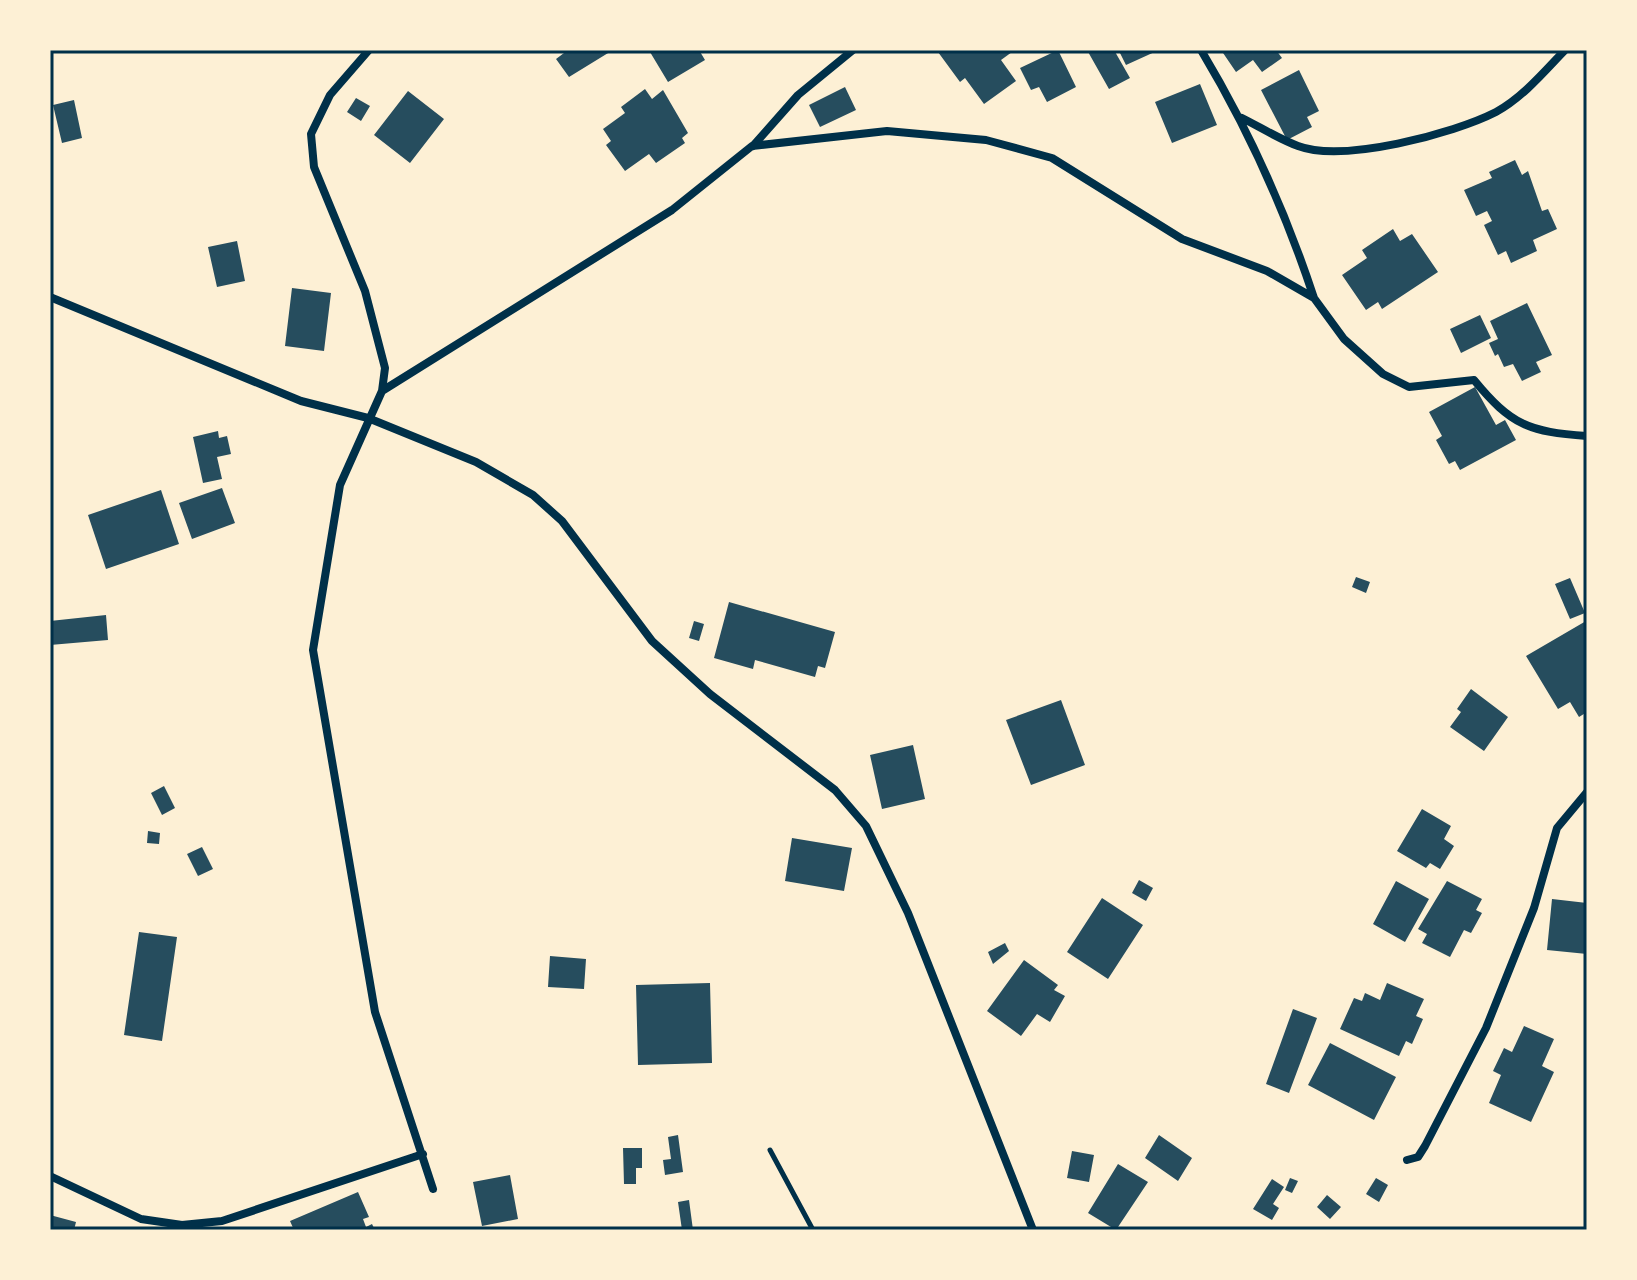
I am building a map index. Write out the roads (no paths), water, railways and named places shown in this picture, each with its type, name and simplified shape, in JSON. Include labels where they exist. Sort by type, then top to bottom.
[{"type":"street","points":[[369,50],[330,95],[311,134],[314,167],[365,291],[385,368],[382,391],[340,485],[313,650],[375,1012],[433,1189]]},
{"type":"street","points":[[382,391],[672,210],[752,146],[798,95],[853,50]]},
{"type":"street","points":[[1201,50],[1242,118],[1287,217],[1314,298],[1344,339],[1383,374],[1409,387],[1474,380],[1497,408],[1529,429],[1587,436]]},
{"type":"street","points":[[1242,118],[1299,147],[1332,153],[1375,148],[1496,112],[1535,81],[1565,50]]},
{"type":"street","points":[[752,146],[887,131],[986,140],[1052,158],[1182,239],[1267,271],[1314,298]]},
{"type":"street","points":[[50,297],[301,401],[368,418],[476,462],[533,495],[562,521],[652,641],[710,694],[835,790],[866,826],[908,913],[1033,1230]]},
{"type":"street","points":[[1407,1160],[1418,1157],[1425,1146],[1486,1028],[1534,908],[1557,828],[1587,792]]},
{"type":"street","points":[[50,1176],[141,1219],[182,1225],[222,1221],[423,1154]]}]
